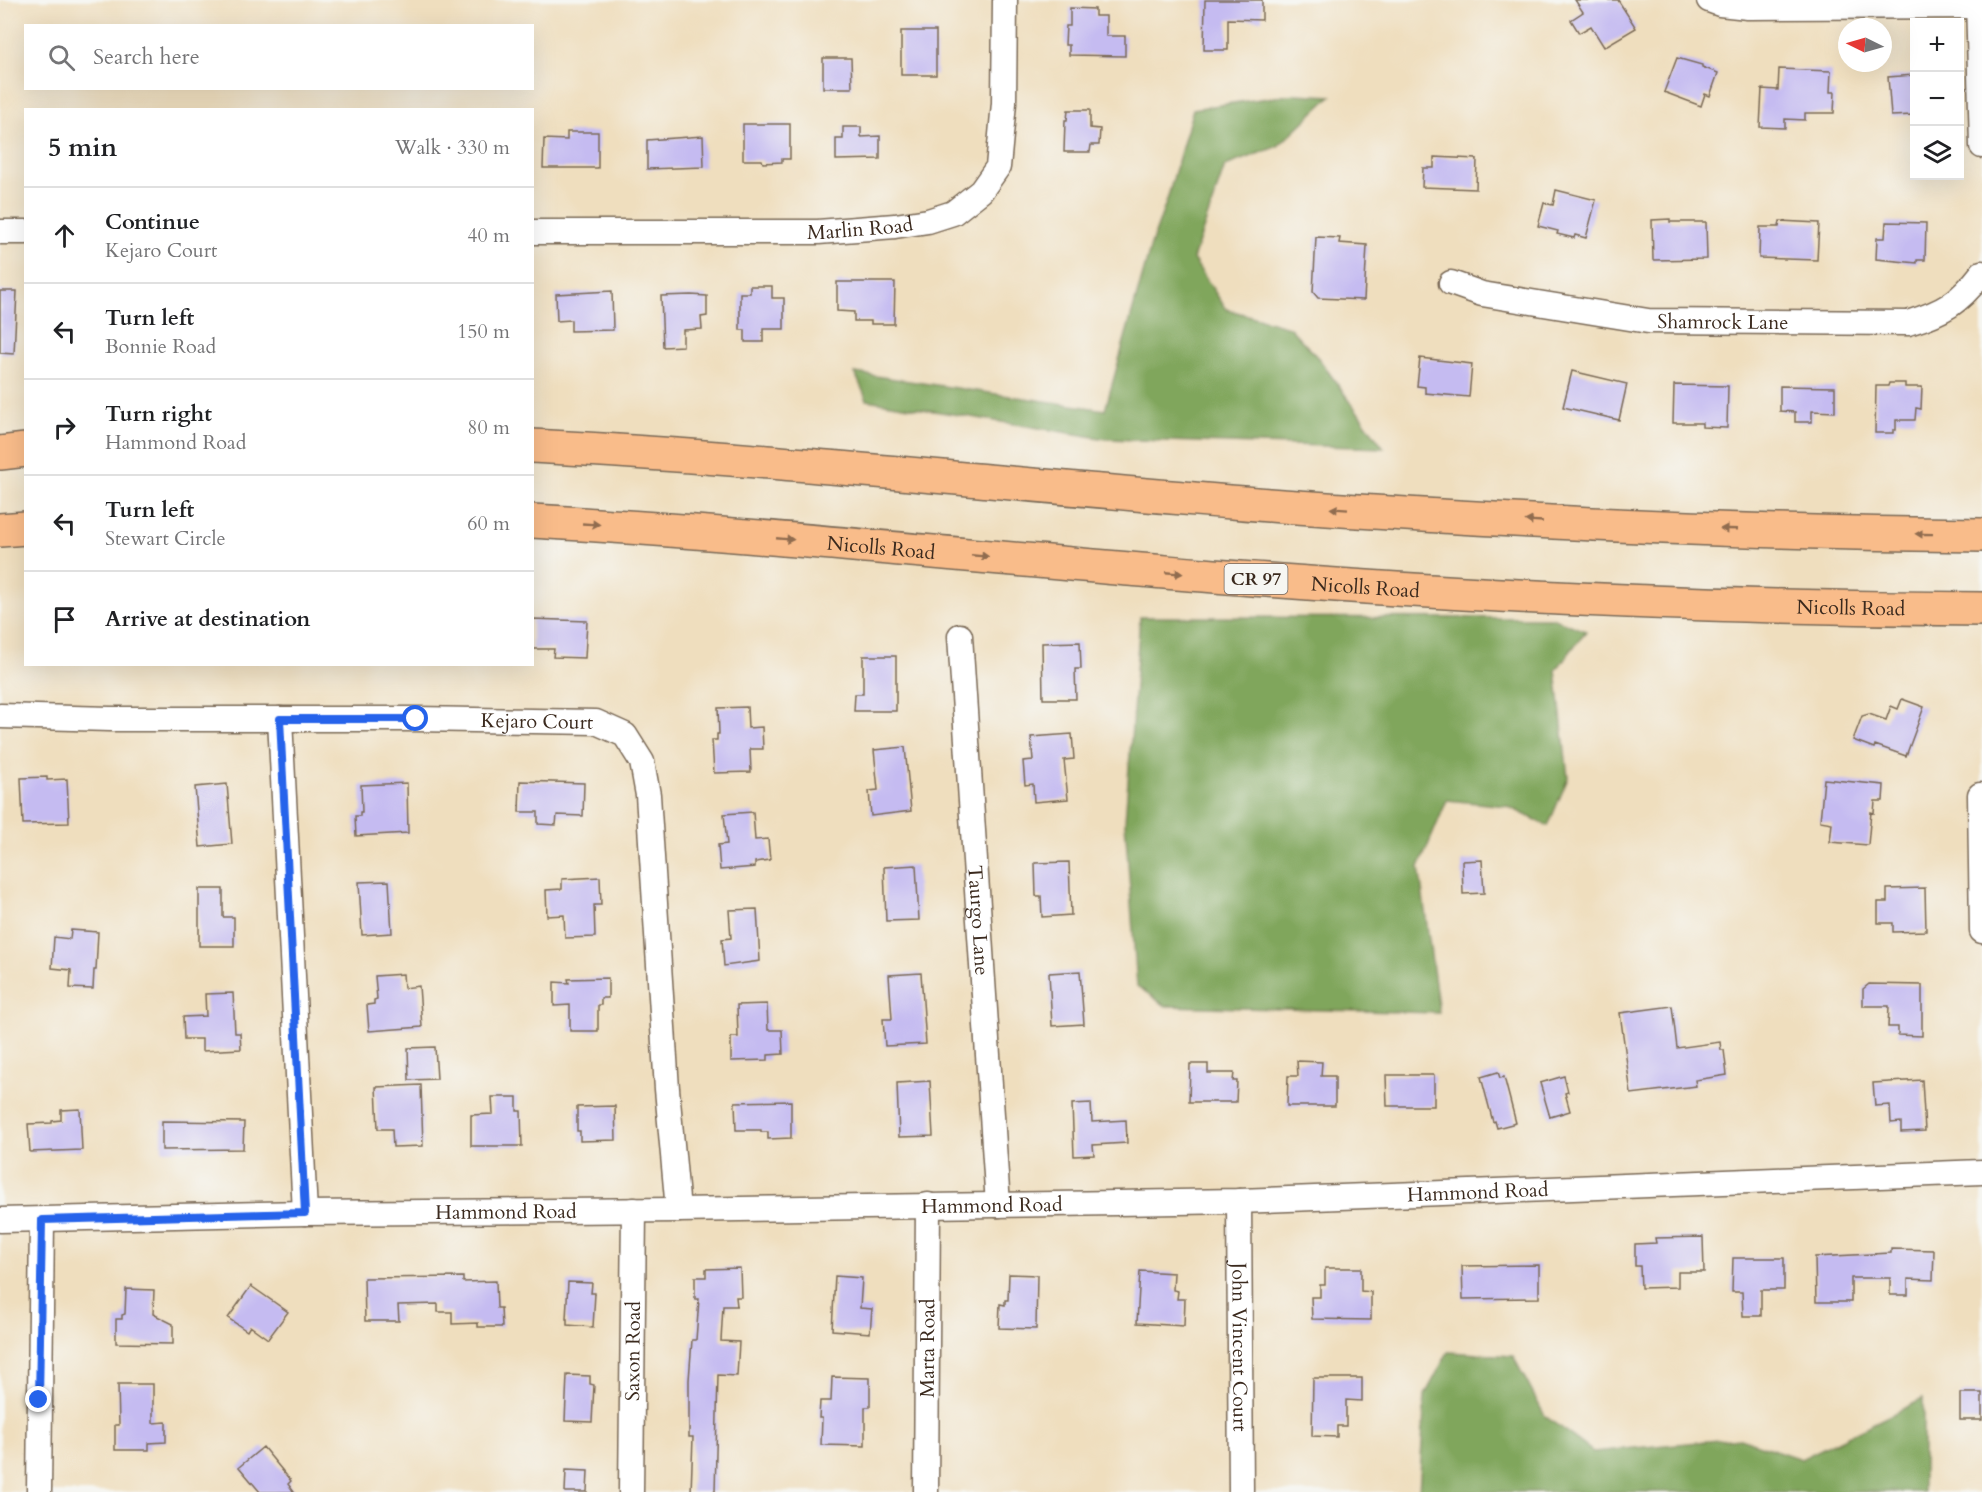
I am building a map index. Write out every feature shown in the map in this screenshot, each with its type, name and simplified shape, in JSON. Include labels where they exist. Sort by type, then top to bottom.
[{"type":"highway","points":[[534,446],[658,453],[1124,493],[1439,516],[1752,530],[1982,535]]},
{"type":"highway","points":[[0,453],[24,450]]},
{"type":"highway","name":"Nicolls Road","points":[[534,520],[685,530],[1127,569],[1428,591],[1726,605],[1982,609]]},
{"type":"highway","points":[[0,530],[24,528]]},
{"type":"street","name":"Marlin Road","points":[[534,232],[818,232],[895,226],[928,221],[953,213],[981,191],[998,167],[1004,103],[1005,0]]},
{"type":"street","points":[[1708,0],[1720,4],[1748,7],[1978,3],[1982,146]]},
{"type":"street","points":[[0,232],[24,232]]},
{"type":"street","name":"Shamrock Lane","points":[[1451,283],[1482,294],[1648,321],[1908,323],[1934,315],[1950,306],[1967,293],[1982,273]]},
{"type":"street","name":"Taurgo Lane","points":[[960,636],[998,1205]]},
{"type":"street","name":"Kejaro Court","points":[[0,716],[110,719],[416,719],[596,722],[625,735],[642,762],[648,795],[666,1077],[678,1210]]},
{"type":"street","points":[[280,719],[305,1213]]},
{"type":"street","points":[[1980,795],[1982,931]]},
{"type":"street","name":"Hammond Road","points":[[0,1220],[305,1213],[1239,1201],[1982,1172]]},
{"type":"street","name":"John Vincent Court","points":[[1239,1201],[1241,1492]]},
{"type":"street","name":"Marta Road","points":[[926,1492],[928,1205]]},
{"type":"street","name":"Saxon Road","points":[[631,1492],[634,1210]]},
{"type":"street","points":[[39,1492],[42,1220]]},
{"type":"green space","points":[[1295,94],[1331,96],[1278,146],[1225,166],[1193,259],[1226,309],[1289,327],[1319,359],[1384,448],[1106,439],[867,400],[855,373],[1105,410],[1151,245],[1167,200],[1193,109]]},
{"type":"green space","points":[[1140,617],[1552,618],[1586,631],[1556,670],[1568,778],[1548,826],[1507,806],[1447,800],[1419,867],[1439,1013],[1166,1006],[1137,986],[1125,822]]},
{"type":"green space","points":[[1448,1352],[1513,1356],[1545,1416],[1593,1452],[1740,1438],[1801,1459],[1923,1399],[1923,1492],[1419,1492],[1425,1395]]},
{"type":"building","points":[[1205,0],[1262,0],[1262,20],[1228,19],[1228,50],[1204,50]]},
{"type":"building","points":[[1575,0],[1618,0],[1636,28],[1604,47],[1591,26],[1579,33],[1571,20],[1583,12]]},
{"type":"building","points":[[1070,8],[1095,9],[1095,16],[1106,16],[1106,36],[1125,36],[1125,56],[1069,55],[1069,45],[1065,45],[1066,26],[1070,26]]},
{"type":"building","points":[[901,31],[936,31],[936,75],[901,75]]},
{"type":"building","points":[[823,58],[851,58],[852,88],[823,88]]},
{"type":"building","points":[[1677,58],[1702,65],[1718,73],[1710,96],[1705,94],[1701,106],[1664,92]]},
{"type":"building","points":[[1779,69],[1831,71],[1830,92],[1835,92],[1834,113],[1805,113],[1805,120],[1785,119],[1785,128],[1760,127],[1762,89],[1778,90]]},
{"type":"building","points":[[1910,75],[1910,115],[1891,116],[1888,77]]},
{"type":"building","points":[[1068,110],[1090,110],[1090,128],[1100,129],[1099,145],[1091,145],[1090,152],[1064,152],[1065,120],[1067,120]]},
{"type":"building","points":[[743,124],[790,124],[790,159],[763,163],[762,160],[743,160]]},
{"type":"building","points":[[843,127],[861,127],[861,137],[880,136],[880,159],[836,160],[836,139],[843,139]]},
{"type":"building","points":[[567,132],[598,132],[598,168],[543,168],[544,139],[567,140]]},
{"type":"building","points":[[703,136],[704,167],[647,169],[647,140]]},
{"type":"building","points":[[1434,157],[1477,159],[1476,189],[1422,187],[1423,168],[1434,168]]},
{"type":"building","points":[[1556,190],[1596,200],[1586,238],[1557,234],[1558,231],[1538,226],[1544,203],[1553,205]]},
{"type":"building","points":[[1670,219],[1670,222],[1706,222],[1707,259],[1653,260],[1652,220]]},
{"type":"building","points":[[1780,221],[1819,223],[1817,260],[1759,258],[1760,227],[1779,227]]},
{"type":"building","points":[[1886,222],[1926,223],[1925,260],[1917,260],[1917,263],[1876,259],[1877,238],[1885,238]]},
{"type":"building","points":[[1316,237],[1340,238],[1339,243],[1367,245],[1364,300],[1318,298],[1313,292]]},
{"type":"building","points":[[837,282],[895,282],[894,324],[854,321],[854,312],[837,311]]},
{"type":"building","points":[[750,286],[772,286],[772,298],[784,298],[784,329],[763,329],[763,342],[745,342],[745,330],[740,330],[740,293],[750,293]]},
{"type":"building","points":[[0,291],[17,291],[14,354],[0,353]]},
{"type":"building","points":[[612,291],[613,330],[571,331],[571,320],[557,321],[556,294]]},
{"type":"building","points":[[661,296],[707,296],[707,316],[701,317],[702,329],[683,330],[683,346],[663,347]]},
{"type":"building","points":[[1420,358],[1472,364],[1469,397],[1425,393],[1425,387],[1417,386]]},
{"type":"building","points":[[1572,371],[1627,384],[1619,420],[1563,407]]},
{"type":"building","points":[[1889,383],[1905,383],[1905,387],[1922,387],[1921,409],[1916,408],[1915,420],[1896,420],[1896,430],[1893,430],[1893,433],[1875,433],[1876,386],[1888,386]]},
{"type":"building","points":[[1674,385],[1728,386],[1727,428],[1702,427],[1702,423],[1673,423]]},
{"type":"building","points":[[1780,386],[1835,387],[1835,412],[1812,411],[1812,422],[1795,422],[1795,412],[1780,411]]},
{"type":"building","points":[[534,619],[587,621],[585,658],[553,657],[554,649],[534,649]]},
{"type":"building","points":[[1080,642],[1081,669],[1075,669],[1076,699],[1043,699],[1042,643]]},
{"type":"building","points":[[863,656],[896,656],[896,711],[854,711],[855,694],[863,694]]},
{"type":"building","points":[[1902,699],[1924,707],[1906,756],[1853,740],[1862,716],[1869,714],[1886,720],[1891,706],[1898,709]]},
{"type":"building","points":[[747,707],[748,728],[762,727],[763,749],[750,749],[751,772],[714,773],[712,740],[717,740],[717,734],[719,734],[718,708]]},
{"type":"building","points":[[1072,734],[1074,759],[1064,760],[1068,799],[1034,802],[1033,784],[1025,785],[1023,761],[1033,760],[1031,737]]},
{"type":"building","points":[[905,747],[911,811],[871,816],[869,791],[878,790],[874,750]]},
{"type":"building","points":[[47,777],[47,780],[67,779],[69,823],[23,824],[21,778]]},
{"type":"building","points":[[1824,779],[1884,785],[1883,801],[1875,801],[1874,813],[1871,812],[1868,845],[1830,842],[1832,823],[1820,821]]},
{"type":"building","points":[[520,781],[584,783],[583,816],[557,815],[556,825],[538,824],[538,812],[519,812]]},
{"type":"building","points":[[407,783],[408,833],[356,836],[355,816],[360,816],[362,812],[361,785]]},
{"type":"building","points":[[227,784],[232,844],[200,847],[195,787]]},
{"type":"building","points":[[753,812],[755,840],[768,839],[770,860],[755,862],[755,867],[720,870],[718,845],[727,844],[724,814]]},
{"type":"building","points":[[1482,860],[1484,893],[1463,894],[1462,861]]},
{"type":"building","points":[[1069,862],[1071,915],[1042,917],[1041,896],[1036,896],[1035,863]]},
{"type":"building","points":[[916,865],[919,920],[886,921],[884,867]]},
{"type":"building","points":[[600,877],[601,905],[594,905],[595,937],[565,938],[564,915],[547,916],[546,890],[562,889],[562,879]]},
{"type":"building","points":[[389,881],[392,933],[362,935],[359,882]]},
{"type":"building","points":[[1925,888],[1926,931],[1893,932],[1893,923],[1878,923],[1878,902],[1887,902],[1887,889]]},
{"type":"building","points":[[199,889],[223,889],[223,917],[234,917],[234,946],[199,946]]},
{"type":"building","points":[[757,909],[760,961],[724,966],[722,939],[731,938],[729,910]]},
{"type":"building","points":[[71,930],[98,932],[93,989],[70,988],[71,970],[52,968],[54,937],[70,939]]},
{"type":"building","points":[[1080,971],[1084,1024],[1052,1026],[1049,973]]},
{"type":"building","points":[[921,973],[926,1044],[885,1046],[883,1019],[892,1019],[889,975]]},
{"type":"building","points":[[403,974],[404,988],[419,986],[422,1027],[369,1031],[367,1005],[374,1004],[374,1000],[377,999],[375,976]]},
{"type":"building","points":[[608,978],[608,998],[601,998],[601,1005],[598,1005],[598,1031],[570,1031],[570,1005],[554,1006],[554,982],[569,983],[568,979]]},
{"type":"building","points":[[1869,984],[1922,985],[1922,1036],[1898,1035],[1898,1027],[1888,1027],[1889,1006],[1863,1006],[1863,989]]},
{"type":"building","points":[[233,993],[235,1033],[240,1033],[241,1049],[202,1051],[202,1039],[184,1039],[183,1017],[206,1016],[205,994]]},
{"type":"building","points":[[767,1004],[768,1030],[782,1030],[783,1054],[768,1055],[768,1060],[731,1061],[731,1037],[738,1037],[737,1005]]},
{"type":"building","points":[[1672,1006],[1677,1048],[1720,1042],[1721,1050],[1724,1050],[1727,1075],[1695,1080],[1696,1086],[1631,1094],[1620,1013]]},
{"type":"building","points":[[435,1047],[437,1079],[409,1080],[408,1048]]},
{"type":"building","points":[[1297,1061],[1322,1062],[1321,1076],[1335,1076],[1335,1106],[1287,1106],[1288,1076],[1298,1076]]},
{"type":"building","points":[[1190,1064],[1208,1064],[1208,1073],[1234,1073],[1233,1081],[1237,1081],[1236,1102],[1189,1102]]},
{"type":"building","points":[[1498,1072],[1500,1078],[1504,1077],[1516,1123],[1497,1128],[1495,1121],[1493,1122],[1481,1077]]},
{"type":"building","points":[[1386,1075],[1434,1075],[1434,1106],[1387,1106]]},
{"type":"building","points":[[1564,1076],[1568,1092],[1565,1093],[1570,1111],[1550,1117],[1540,1083]]},
{"type":"building","points":[[1922,1080],[1925,1131],[1901,1132],[1901,1122],[1891,1123],[1890,1105],[1875,1106],[1873,1083]]},
{"type":"building","points":[[930,1081],[933,1136],[899,1137],[897,1083]]},
{"type":"building","points":[[421,1085],[423,1146],[393,1147],[392,1129],[378,1129],[376,1087]]},
{"type":"building","points":[[492,1097],[517,1097],[517,1111],[521,1111],[522,1146],[471,1146],[471,1115],[493,1114]]},
{"type":"building","points":[[791,1101],[791,1138],[768,1139],[768,1132],[761,1132],[761,1130],[736,1130],[735,1102]]},
{"type":"building","points":[[1091,1103],[1092,1122],[1126,1120],[1127,1143],[1093,1145],[1094,1155],[1074,1156],[1072,1104]]},
{"type":"building","points":[[615,1106],[616,1140],[580,1141],[580,1131],[577,1131],[577,1107]]},
{"type":"building","points":[[80,1109],[82,1150],[30,1152],[28,1124],[52,1123],[52,1121],[61,1120],[61,1110]]},
{"type":"building","points":[[162,1121],[244,1122],[243,1149],[162,1150]]},
{"type":"building","points":[[1703,1237],[1704,1272],[1678,1272],[1678,1287],[1641,1288],[1640,1266],[1635,1266],[1635,1244],[1656,1243],[1655,1238]]},
{"type":"building","points":[[1891,1249],[1934,1250],[1933,1280],[1908,1279],[1908,1295],[1890,1295],[1890,1278],[1851,1278],[1851,1302],[1816,1302],[1815,1257],[1891,1253]]},
{"type":"building","points":[[1733,1258],[1784,1258],[1784,1290],[1761,1290],[1761,1316],[1743,1316],[1742,1292],[1732,1292]]},
{"type":"building","points":[[1539,1265],[1539,1298],[1463,1299],[1462,1266]]},
{"type":"building","points":[[740,1268],[741,1297],[736,1297],[737,1306],[723,1306],[721,1341],[739,1342],[737,1376],[718,1375],[715,1492],[691,1492],[693,1437],[689,1437],[689,1380],[692,1340],[696,1340],[699,1299],[695,1299],[695,1277],[706,1277],[706,1269]]},
{"type":"building","points":[[1325,1268],[1361,1268],[1361,1291],[1371,1292],[1371,1320],[1312,1319],[1311,1297],[1320,1297],[1320,1285],[1325,1285]]},
{"type":"building","points":[[1140,1271],[1174,1273],[1173,1290],[1178,1291],[1177,1299],[1185,1299],[1184,1326],[1137,1323]]},
{"type":"building","points":[[1009,1274],[1037,1275],[1036,1329],[999,1328],[1000,1304],[1005,1305],[1005,1300],[1008,1300]]},
{"type":"building","points":[[835,1276],[862,1278],[860,1308],[872,1309],[870,1333],[832,1330]]},
{"type":"building","points":[[463,1277],[463,1282],[496,1281],[497,1308],[501,1308],[502,1327],[478,1327],[478,1323],[452,1324],[452,1312],[438,1312],[438,1304],[398,1305],[399,1321],[365,1321],[364,1278]]},
{"type":"building","points":[[568,1282],[592,1283],[591,1293],[595,1293],[593,1327],[567,1325]]},
{"type":"building","points":[[251,1286],[288,1312],[268,1339],[250,1326],[247,1331],[228,1318]]},
{"type":"building","points":[[126,1289],[154,1290],[153,1314],[173,1324],[173,1344],[116,1343],[116,1319],[122,1319],[122,1315],[125,1314]]},
{"type":"building","points":[[567,1375],[590,1376],[590,1384],[594,1385],[592,1422],[565,1421]]},
{"type":"building","points":[[832,1377],[870,1378],[870,1407],[865,1407],[865,1446],[821,1445],[820,1401],[831,1401]]},
{"type":"building","points":[[1313,1378],[1362,1378],[1362,1401],[1346,1400],[1346,1426],[1337,1426],[1337,1437],[1312,1436]]},
{"type":"building","points":[[118,1384],[153,1384],[153,1423],[166,1422],[166,1442],[149,1443],[149,1450],[115,1450],[115,1425],[119,1425]]},
{"type":"building","points":[[1960,1393],[1982,1393],[1982,1420],[1960,1420]]},
{"type":"building","points":[[263,1447],[291,1481],[288,1484],[294,1492],[260,1492],[239,1467]]},
{"type":"building","points":[[566,1470],[588,1471],[587,1492],[565,1492]]},
{"type":"route","points":[[39,1400],[42,1220],[305,1213],[280,719],[416,719]]}]
